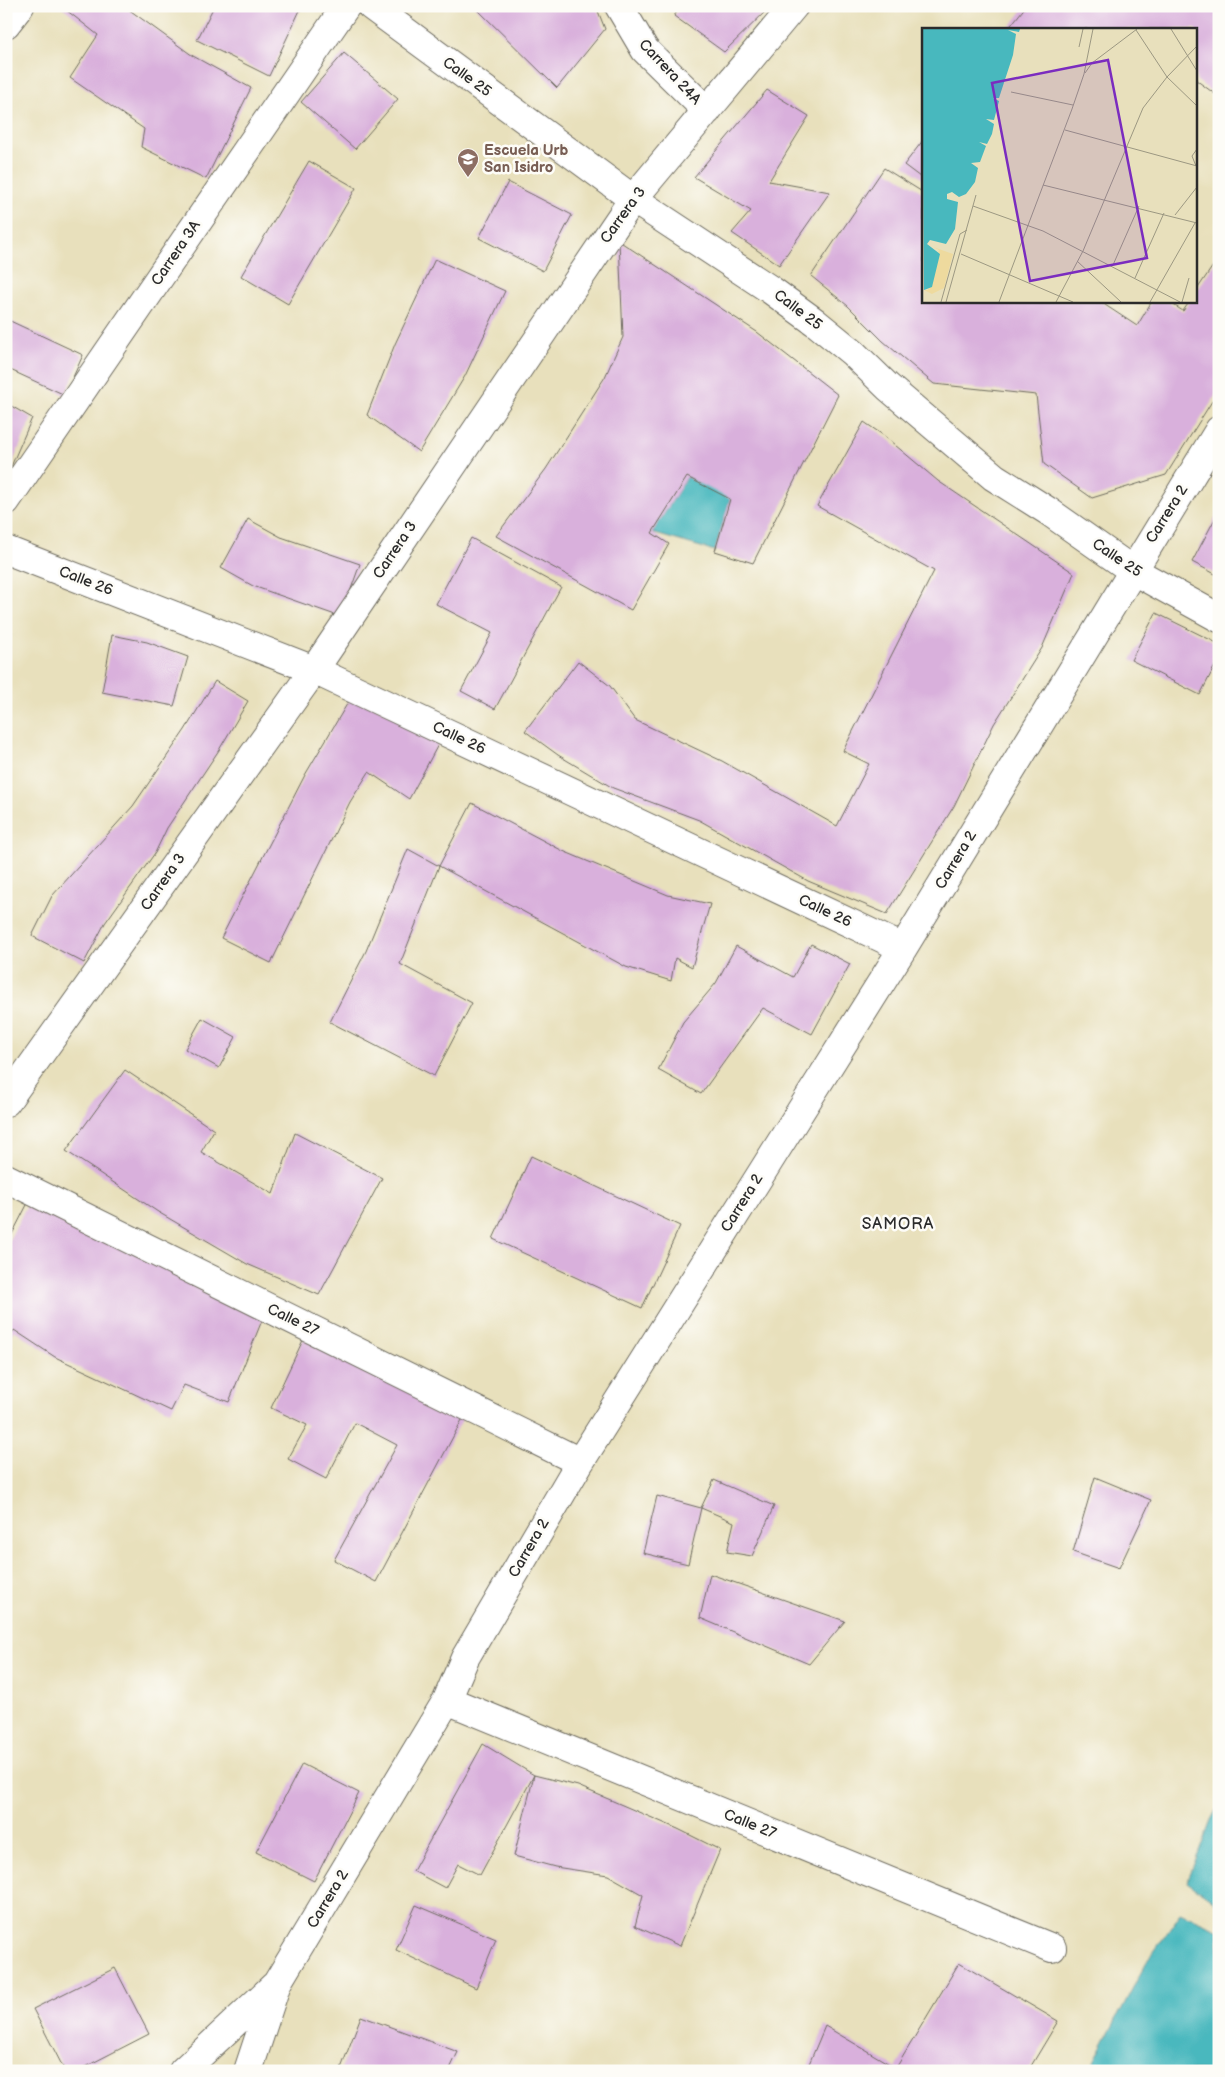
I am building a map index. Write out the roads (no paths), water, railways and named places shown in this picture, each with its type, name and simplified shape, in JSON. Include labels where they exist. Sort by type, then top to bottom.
[{"type":"street","points":[[6,24],[20,6]]},
{"type":"street","name":"Carrera 3A","points":[[6,501],[346,6]]},
{"type":"street","name":"Calle 25","points":[[371,6],[633,199],[779,295],[853,353],[888,387],[994,477],[1048,511],[1132,570],[1219,618]]},
{"type":"street","name":"Carrera 24A","points":[[619,6],[646,50],[707,111]]},
{"type":"street","name":"Carrera 3","points":[[6,1102],[314,670],[633,199],[794,6]]},
{"type":"street","name":"Carrera 2","points":[[277,1984],[447,1700],[466,1658],[580,1462],[903,948],[1219,430]]},
{"type":"street","name":"Calle 26","points":[[6,550],[314,670],[903,948]]},
{"type":"street","name":"Calle 27","points":[[6,1178],[580,1462]]},
{"type":"street","name":"Calle 27","points":[[447,1700],[1052,1948]]},
{"type":"street","points":[[183,2071],[277,1984]]},
{"type":"street","points":[[248,2071],[277,1984]]},
{"type":"water","points":[[687,477],[731,496],[715,551],[652,533]]},
{"type":"water","points":[[1219,1805],[1219,1905],[1187,1882],[1211,1820]]},
{"type":"water","points":[[1181,1913],[1219,1930],[1219,2071],[1089,2071],[1146,1963]]},
{"type":"place","name":"Escuela Urb San Isidro","points":[[468,178]]},
{"type":"district","name":"SAMORA","points":[[898,1224]]}]
